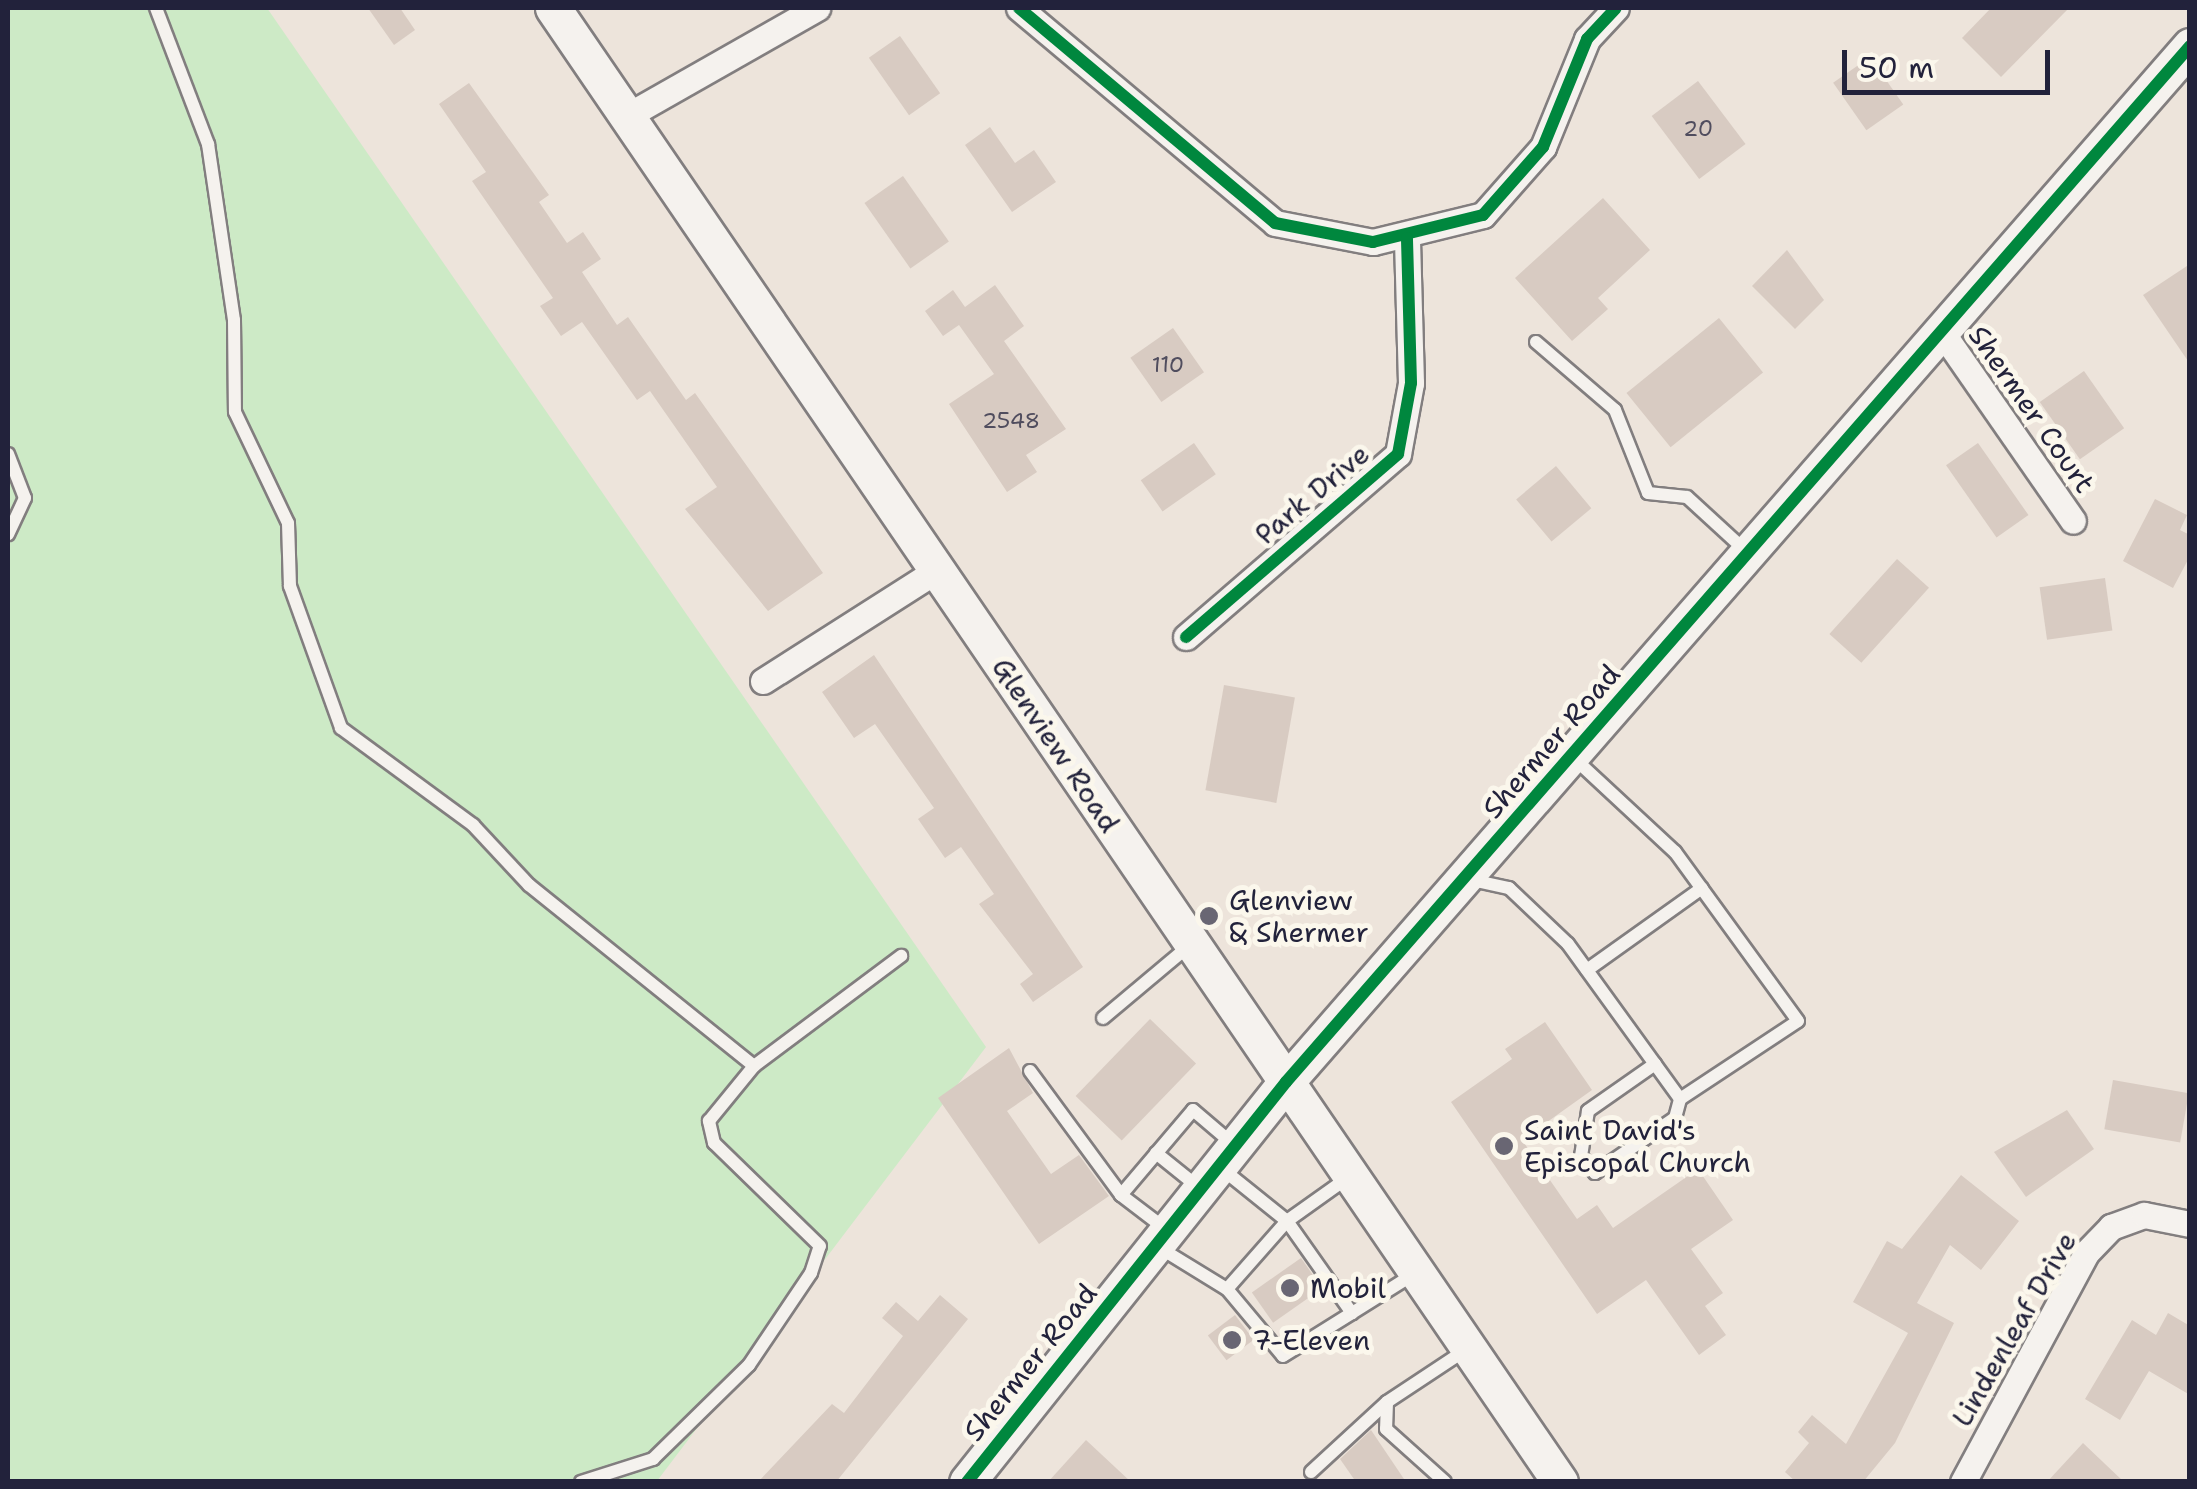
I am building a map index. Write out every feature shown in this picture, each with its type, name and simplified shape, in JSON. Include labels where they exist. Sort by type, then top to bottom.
[{"type":"main road","name":"Glenview Road","points":[[553,8],[1560,1482]]},
{"type":"main road","name":"Shermer Road","points":[[966,1482],[1286,1082],[2190,46]]},
{"type":"street","points":[[627,116],[816,8]]},
{"type":"street","points":[[1019,8],[1275,223],[1325,238],[1407,238],[1483,216],[1543,146],[1587,40],[1616,8]]},
{"type":"street","name":"Park Drive","points":[[1186,637],[1398,454],[1411,383],[1407,238]]},
{"type":"street","name":"Shermer Court","points":[[1941,331],[2072,521]]},
{"type":"street","points":[[763,681],[937,570]]},
{"type":"street","name":"Lindenleaf Drive","points":[[1963,1482],[2087,1252],[2111,1227],[2144,1215],[2190,1224]]},
{"type":"lane","points":[[156,8],[208,144],[234,320],[235,412],[288,522],[290,586],[341,728],[473,825],[528,885],[754,1066]]},
{"type":"lane","points":[[1536,342],[1615,410],[1648,493],[1687,496],[1748,553]]},
{"type":"lane","points":[[8,454],[25,498],[8,534]]},
{"type":"lane","points":[[1571,755],[1620,792],[1702,888],[1798,1021],[1680,1099],[1675,1118],[1594,1173],[1581,1156],[1588,1111],[1655,1064]]},
{"type":"lane","points":[[1464,878],[1509,888],[1587,970],[1680,1099]]},
{"type":"lane","points":[[1587,970],[1702,888]]},
{"type":"lane","points":[[1103,1018],[1192,944]]},
{"type":"lane","points":[[581,1482],[653,1458],[749,1365],[811,1273],[820,1246],[714,1143],[709,1121],[754,1066],[901,956]]},
{"type":"lane","points":[[1030,1071],[1121,1195],[1162,1238],[1227,1290],[1284,1356],[1416,1272]]},
{"type":"lane","points":[[1121,1195],[1193,1110],[1218,1167]]},
{"type":"lane","points":[[1156,1153],[1218,1167],[1288,1221],[1352,1312]]},
{"type":"lane","points":[[1227,1290],[1288,1221],[1351,1176]]},
{"type":"lane","points":[[1311,1472],[1386,1402],[1469,1348]]},
{"type":"lane","points":[[1386,1402],[1386,1429],[1445,1482]]},
{"type":"green space","points":[[8,8],[267,8],[986,1047],[657,1481],[8,1482]]},
{"type":"building","points":[[368,8],[400,8],[415,30],[394,45]]},
{"type":"building","points":[[1991,8],[2069,8],[2001,77],[1962,38]]},
{"type":"building","points":[[900,36],[940,93],[909,115],[869,58]]},
{"type":"building","points":[[1870,57],[1903,105],[1866,130],[1833,83]]},
{"type":"building","points":[[1698,81],[1746,144],[1699,179],[1652,116]]},
{"type":"building","points":[[469,83],[549,195],[539,202],[567,243],[583,232],[601,259],[582,272],[617,325],[628,317],[686,400],[695,393],[823,573],[768,611],[685,509],[717,487],[650,391],[637,400],[582,322],[561,336],[540,306],[553,298],[472,181],[486,172],[439,104]]},
{"type":"building","points":[[990,127],[1015,163],[1034,150],[1056,182],[1012,212],[965,145]]},
{"type":"building","points":[[903,176],[949,242],[910,268],[864,203]]},
{"type":"building","points":[[1603,198],[1650,250],[1598,298],[1608,309],[1572,341],[1515,278]]},
{"type":"building","points":[[1787,250],[1824,300],[1795,329],[1752,286]]},
{"type":"building","points":[[2190,264],[2190,364],[2143,295]]},
{"type":"building","points":[[995,285],[1024,326],[1004,341],[1066,429],[1026,455],[1037,472],[1007,492],[949,404],[994,374],[959,325],[943,336],[925,311],[953,290],[965,307]]},
{"type":"building","points":[[1719,318],[1763,372],[1671,447],[1627,393]]},
{"type":"building","points":[[1173,328],[1204,372],[1161,402],[1130,358]]},
{"type":"building","points":[[2084,371],[2124,428],[2080,459],[2040,402]]},
{"type":"building","points":[[1194,443],[1216,474],[1163,511],[1141,480]]},
{"type":"building","points":[[1978,443],[2028,515],[1997,537],[1946,465]]},
{"type":"building","points":[[1556,466],[1591,508],[1552,542],[1516,499]]},
{"type":"building","points":[[2155,499],[2187,515],[2180,530],[2190,535],[2190,556],[2173,588],[2123,561]]},
{"type":"building","points":[[1897,559],[1929,588],[1861,663],[1829,634]]},
{"type":"building","points":[[2105,578],[2112,630],[2047,640],[2040,587]]},
{"type":"building","points":[[874,655],[1083,967],[1033,1002],[1020,984],[1033,974],[979,904],[994,894],[961,847],[945,858],[918,819],[934,808],[875,724],[854,738],[822,692]]},
{"type":"building","points":[[1224,685],[1295,698],[1276,803],[1205,790]]},
{"type":"building","points":[[1150,1019],[1196,1063],[1122,1140],[1076,1096]]},
{"type":"building","name":"Saint David's Episcopal Church","points":[[1545,1022],[1592,1090],[1522,1140],[1577,1219],[1597,1205],[1613,1228],[1698,1169],[1733,1220],[1691,1249],[1723,1293],[1705,1306],[1726,1335],[1699,1355],[1646,1280],[1597,1314],[1451,1102],[1512,1059],[1505,1049]]},
{"type":"building","points":[[1009,1048],[1033,1093],[1007,1111],[1051,1174],[1079,1155],[1109,1196],[1039,1244],[938,1098]]},
{"type":"building","points":[[2113,1080],[2189,1093],[2180,1143],[2104,1129]]},
{"type":"building","points":[[2067,1110],[2094,1149],[2026,1197],[1994,1152]]},
{"type":"building","points":[[1961,1175],[2019,1221],[1981,1270],[1950,1245],[1917,1303],[1954,1323],[1895,1443],[1863,1482],[1796,1482],[1785,1472],[1809,1443],[1798,1432],[1812,1415],[1846,1444],[1908,1333],[1853,1302],[1887,1241],[1902,1249]]},
{"type":"building","name":"Mobil","points":[[1301,1258],[1322,1288],[1273,1323],[1252,1292]]},
{"type":"building","points":[[940,1295],[968,1319],[836,1482],[758,1482],[832,1404],[844,1413],[903,1336],[882,1318],[896,1302],[918,1321]]},
{"type":"building","points":[[2168,1313],[2190,1326],[2190,1395],[2149,1371],[2120,1420],[2085,1399],[2132,1320],[2156,1335]]},
{"type":"building","name":"7-Eleven","points":[[1235,1315],[1254,1340],[1227,1360],[1208,1335]]},
{"type":"building","points":[[1371,1430],[1406,1482],[1356,1482],[1340,1459]]},
{"type":"building","points":[[1086,1440],[1131,1482],[1048,1482]]},
{"type":"building","points":[[2083,1443],[2124,1482],[2047,1482]]},
{"type":"cycle path","points":[[1019,8],[1275,223],[1373,242],[1483,215],[1543,147],[1587,39],[1616,8]]},
{"type":"cycle path","points":[[967,1482],[1286,1082],[2190,46]]},
{"type":"cycle path","points":[[1186,637],[1398,454],[1411,383],[1407,238]]},
{"type":"place","name":"Glenview & Shermer","points":[[1209,916]]},
{"type":"place","name":"Saint David's Episcopal Church","points":[[1504,1146]]},
{"type":"place","name":"Mobil","points":[[1290,1288]]},
{"type":"place","name":"7-Eleven","points":[[1232,1340]]}]
